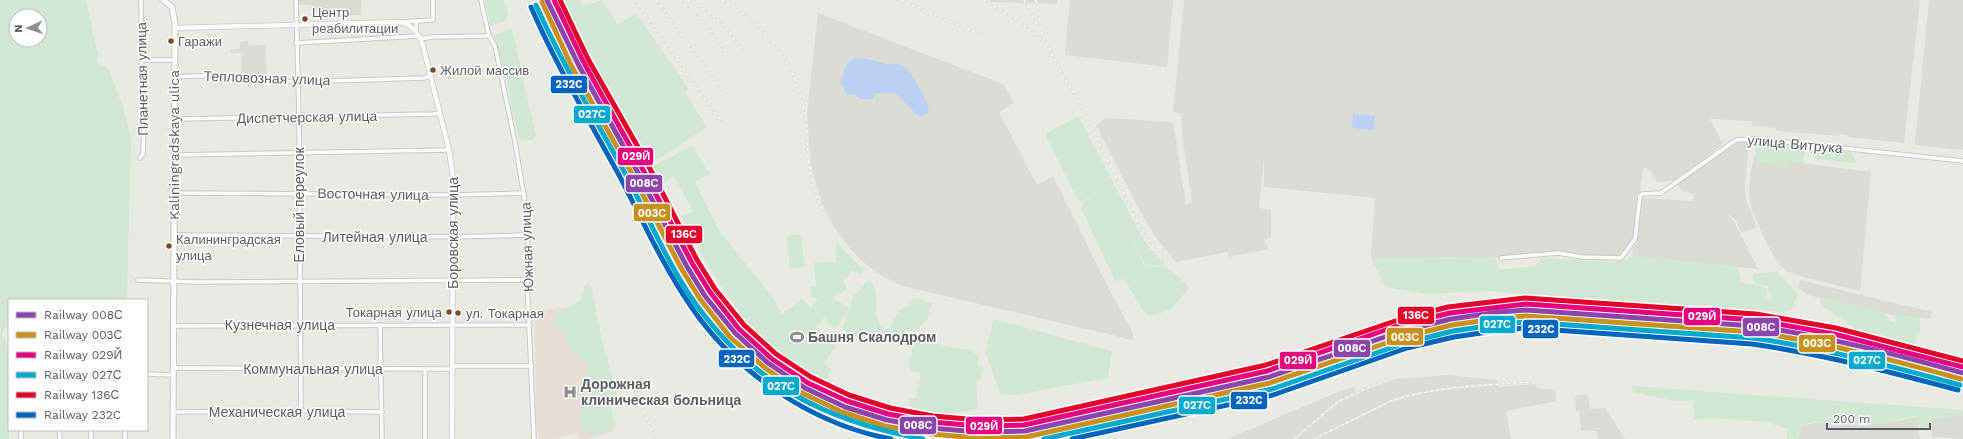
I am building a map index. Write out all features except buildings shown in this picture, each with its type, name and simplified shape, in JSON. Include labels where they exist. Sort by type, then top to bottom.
[{"type":"main road","name":"Kaliningradskaya ulica","points":[[163,0],[172,7],[175,28],[173,439]]},
{"type":"street","name":"Планетная улица","points":[[140,158],[143,154],[144,120],[142,100],[141,0]]},
{"type":"street","name":"Еловый переулок","points":[[296,0],[299,118],[301,411]]},
{"type":"street","points":[[175,28],[433,20],[433,0]]},
{"type":"street","name":"Южная улица","points":[[481,0],[489,36],[495,46],[524,193],[528,235],[528,280],[534,439]]},
{"type":"street","points":[[416,21],[416,31]]},
{"type":"street","name":"Боровская улица","points":[[402,22],[416,31],[420,38],[449,150],[453,178],[454,237],[452,439]]},
{"type":"street","points":[[296,43],[489,36]]},
{"type":"street","points":[[142,60],[175,60]]},
{"type":"street","name":"Тепловозная улица","points":[[175,77],[221,75],[298,82],[424,78],[430,76]]},
{"type":"street","name":"Диспетчерская улица","points":[[175,119],[299,118],[433,114],[439,112]]},
{"type":"street","name":"улица Витрука","points":[[1501,258],[1558,253],[1582,257],[1620,258],[1635,239],[1640,196],[1642,194],[1661,193],[1705,160],[1736,140],[1756,138],[1963,161]]},
{"type":"street","points":[[174,155],[299,154],[449,150]]},
{"type":"street","name":"Восточная улица","points":[[174,193],[454,195],[524,193]]},
{"type":"street","name":"Литейная улица","points":[[174,235],[299,237],[454,237],[528,235]]},
{"type":"street","points":[[138,280],[173,282],[528,280]]},
{"type":"street","name":"Кузнечная улица","points":[[173,326],[453,324],[530,325]]},
{"type":"street","points":[[380,325],[382,439]]},
{"type":"street","name":"Коммунальная улица","points":[[173,368],[425,369],[532,366]]},
{"type":"street","points":[[425,369],[425,439]]},
{"type":"street","points":[[148,374],[173,375]]},
{"type":"street","name":"Механическая улица","points":[[173,412],[382,412]]},
{"type":"shaded area","points":[[298,0],[361,0],[361,15],[312,16],[311,5],[298,5]]},
{"type":"shaded area","points":[[990,0],[1057,0],[1057,4],[991,2]]},
{"type":"shaded area","points":[[1070,0],[1173,0],[1167,67],[1065,55]]},
{"type":"shaded area","points":[[1184,0],[1920,0],[1904,143],[1848,137],[1848,135],[1839,134],[1839,136],[1776,131],[1776,128],[1752,126],[1752,121],[1710,119],[1723,144],[1685,173],[1681,174],[1674,181],[1658,182],[1647,168],[1643,168],[1640,193],[1637,193],[1634,237],[1619,256],[1579,255],[1561,252],[1495,257],[1371,258],[1375,198],[1264,187],[1264,159],[1259,208],[1271,210],[1271,237],[1264,240],[1268,249],[1229,257],[1228,252],[1176,262],[1157,239],[1140,211],[1096,125],[1105,118],[1173,122],[1186,204],[1192,202],[1182,134],[1182,114],[1173,112]]},
{"type":"shaded area","points":[[1929,0],[1963,0],[1963,150],[1915,145]]},
{"type":"shaded area","points":[[818,13],[1003,84],[1014,103],[999,112],[1037,185],[1053,176],[1133,334],[1133,340],[903,286],[882,276],[863,262],[848,246],[833,226],[822,204],[811,165],[807,112]]},
{"type":"shaded area","points":[[248,41],[249,46],[265,45],[267,76],[242,77],[241,53],[230,53],[230,50],[240,49],[240,42]]},
{"type":"shaded area","points":[[1749,139],[1745,186],[1746,200],[1757,228],[1741,233],[1736,220],[1726,212],[1733,220],[1758,269],[1632,256],[1633,247],[1637,244],[1642,198],[1693,201],[1694,194],[1682,191],[1677,183],[1730,144]]},
{"type":"shaded area","points":[[1754,157],[1871,172],[1860,291],[1799,276],[1787,271],[1777,262],[1753,213],[1749,197],[1750,176]]},
{"type":"shaded area","points":[[1800,280],[1932,312],[1930,319],[1892,315],[1808,295],[1798,287]]},
{"type":"shaded area","name":"Дорожная клиническая больница","points":[[578,305],[614,431],[585,439],[579,439],[577,433],[554,439],[540,439],[536,423],[535,312]]},
{"type":"shaded area","points":[[1447,375],[1497,380],[1498,387],[1536,384],[1537,388],[1555,390],[1556,401],[1506,411],[1511,439],[1228,439],[1335,393],[1354,387],[1356,394],[1395,379]]},
{"type":"shaded area","points":[[1588,394],[1590,409],[1605,408],[1625,439],[1598,439],[1597,431],[1581,431],[1579,411],[1576,411],[1575,396]]},
{"type":"shaded area","points":[[1963,415],[1963,439],[1932,437],[1931,419]]},
{"type":"shaded area","points":[[1917,417],[1920,439],[1798,439],[1802,426],[1814,423],[1873,425]]},
{"type":"green space","points":[[0,0],[86,0],[96,47],[99,53],[96,62],[108,68],[123,107],[131,137],[127,299],[8,299],[8,327],[4,328],[2,335],[8,345],[9,439],[0,439]]},
{"type":"green space","points":[[484,0],[504,0],[508,15],[505,21],[491,26]]},
{"type":"green space","points":[[564,0],[581,0],[583,6],[602,0],[618,25],[636,13],[688,88],[685,93],[707,127],[665,155],[649,162],[645,159],[565,22],[560,3]]},
{"type":"green space","points":[[512,29],[536,136],[533,140],[521,140],[519,137],[511,109],[510,93],[494,35]]},
{"type":"green space","points":[[1077,117],[1080,119],[1143,239],[1153,252],[1165,263],[1164,266],[1145,265],[1116,210],[1145,267],[1153,266],[1170,270],[1189,287],[1176,304],[1168,311],[1146,315],[1124,279],[1115,281],[1082,210],[1083,202],[1106,190],[1083,201],[1078,200],[1046,137],[1047,133]]},
{"type":"green space","points":[[1756,143],[1782,144],[1805,151],[1803,163],[1788,163],[1787,167],[1758,162],[1755,158]]},
{"type":"green space","points":[[693,146],[709,174],[695,182],[720,232],[774,299],[782,314],[802,299],[811,308],[818,298],[811,297],[810,287],[816,286],[814,263],[836,262],[836,242],[864,270],[861,275],[852,270],[844,282],[847,290],[833,297],[835,300],[849,307],[836,329],[824,318],[816,328],[836,346],[824,364],[831,369],[827,380],[789,360],[771,346],[755,330],[727,295],[703,257],[681,217],[693,211],[674,176],[658,186],[650,174],[650,167]]},
{"type":"green space","points":[[1816,149],[1831,152],[1852,152],[1856,163],[1815,159]]},
{"type":"green space","points":[[801,234],[805,267],[790,269],[786,236]]},
{"type":"green space","points":[[1632,256],[1738,267],[1741,282],[1767,288],[1766,299],[1772,300],[1768,286],[1755,284],[1753,276],[1756,273],[1777,272],[1798,294],[1791,310],[1783,312],[1553,297],[1495,291],[1427,294],[1386,287],[1371,258],[1495,257],[1499,270],[1536,266],[1541,258],[1613,262],[1623,261]]},
{"type":"green space","points":[[867,281],[871,281],[875,290],[876,313],[883,329],[890,329],[902,308],[909,306],[913,298],[932,303],[927,320],[915,332],[906,329],[896,342],[867,340],[851,336],[842,328],[854,296]]},
{"type":"green space","points":[[588,283],[592,290],[599,328],[618,400],[611,408],[615,425],[612,429],[594,433],[585,432],[580,425],[579,420],[581,411],[596,398],[595,393],[590,391],[589,388],[586,362],[572,353],[568,347],[563,332],[554,321],[555,311],[566,310],[582,299],[584,286]]},
{"type":"green space","points":[[1820,297],[1884,312],[1888,320],[1895,323],[1895,315],[1920,318],[1920,331],[1915,338],[1917,348],[1936,351],[1937,355],[1867,337],[1821,305]]},
{"type":"green space","points":[[993,319],[1112,351],[1108,378],[1014,395],[1000,394],[986,353]]},
{"type":"green space","points":[[909,335],[940,345],[972,350],[979,357],[977,366],[983,368],[981,378],[976,383],[978,408],[975,410],[936,415],[911,407],[909,399],[916,398],[921,374],[911,371],[909,367],[913,344],[906,336]]},
{"type":"green space","points":[[1632,386],[1963,410],[1963,415],[1931,419],[1930,426],[1920,428],[1916,416],[1872,425],[1861,423],[1813,422],[1801,426],[1797,439],[1787,439],[1788,429],[1766,422],[1713,418],[1693,420],[1695,400],[1675,401],[1633,392]]},
{"type":"water","points":[[856,58],[903,66],[908,70],[921,90],[929,109],[927,114],[920,116],[916,114],[896,93],[875,93],[873,99],[860,99],[855,94],[847,95],[841,84],[847,65]]},
{"type":"water","points":[[1353,114],[1375,116],[1374,130],[1352,128]]},
{"type":"railway","points":[[634,0],[721,121]]},
{"type":"railway","points":[[656,0],[725,94]]},
{"type":"railway","points":[[680,0],[700,19],[730,56]]},
{"type":"railway","points":[[687,0],[704,9],[718,20],[743,50]]},
{"type":"railway","points":[[722,0],[739,10],[754,22],[768,36],[789,66],[802,102],[807,127],[809,167],[823,214]]},
{"type":"railway","points":[[901,0],[986,37]]},
{"type":"railway","points":[[983,0],[1023,24],[1037,36],[1043,44]]},
{"type":"railway","points":[[1024,0],[1063,75],[1085,113],[1138,224],[1154,247],[1170,264]]},
{"type":"railway","points":[[1036,0],[1040,24]]},
{"type":"railway","points":[[1252,397],[1419,338],[1466,328]]},
{"type":"railway","points":[[1294,439],[1339,401],[1390,378]]},
{"type":"railway","points":[[1314,439],[1391,401],[1408,396],[1444,389],[1534,382]]},
{"type":"railway","points":[[640,406],[657,439]]},
{"type":"rail line","name":"008С","points":[[547,0],[578,64],[636,169],[686,265],[705,296],[735,333],[768,363],[805,388],[845,407],[887,420],[931,428],[978,432],[1025,431],[1269,377],[1402,331],[1451,319],[1526,310],[1754,326],[1859,346],[1963,373]]},
{"type":"rail line","name":"029Й","points":[[554,0],[583,61],[692,263],[710,292],[739,329],[772,359],[808,383],[847,401],[888,414],[932,422],[978,426],[1024,425],[1267,371],[1400,325],[1450,313],[1526,304],[1755,320],[1834,334],[1963,367]]},
{"type":"rail line","name":"136С","points":[[560,0],[588,59],[647,163],[697,260],[715,289],[744,325],[776,354],[811,377],[849,395],[890,408],[933,416],[978,420],[1024,419],[1266,365],[1398,320],[1448,307],[1525,298],[1756,314],[1836,328],[1963,361]]},
{"type":"rail line","name":"003С","points":[[542,2],[572,67],[631,172],[681,268],[700,299],[730,337],[765,368],[802,393],[842,412],[885,426],[931,434],[978,438],[1026,437],[1270,383],[1404,337],[1452,325],[1526,316],[1753,332],[1858,352],[1961,379]]},
{"type":"rail line","name":"027С","points":[[536,5],[567,69],[625,173],[675,272],[695,303],[718,332],[742,356],[767,377],[795,395],[824,410],[855,422],[923,439]]},
{"type":"rail line","name":"232C","points":[[531,7],[562,71],[619,175],[661,257],[690,305],[708,329],[729,352],[752,373],[777,392],[804,408],[832,421],[861,432],[891,439]]},
{"type":"rail line","name":"027С","points":[[1044,439],[1272,389],[1405,343],[1453,331],[1526,322],[1753,338],[1831,352],[1883,364],[1960,385]]},
{"type":"rail line","name":"232C","points":[[1072,439],[1273,395],[1407,348],[1454,337],[1526,328],[1752,344],[1830,358],[1958,390]]},
{"type":"place","name":"Центр реабилитации","points":[[305,19]]},
{"type":"place","name":"Гаражи","points":[[171,41]]},
{"type":"place","name":"Жилой массив","points":[[433,70]]},
{"type":"place","name":"Калининградская улица","points":[[169,246]]},
{"type":"place","name":"Токарная улица","points":[[449,312]]},
{"type":"place","name":"ул. Токарная","points":[[458,313]]},
{"type":"place","name":"Башня Скалодром","points":[[797,337]]},
{"type":"place","name":"Дорожная клиническая больница","points":[[570,392]]}]
